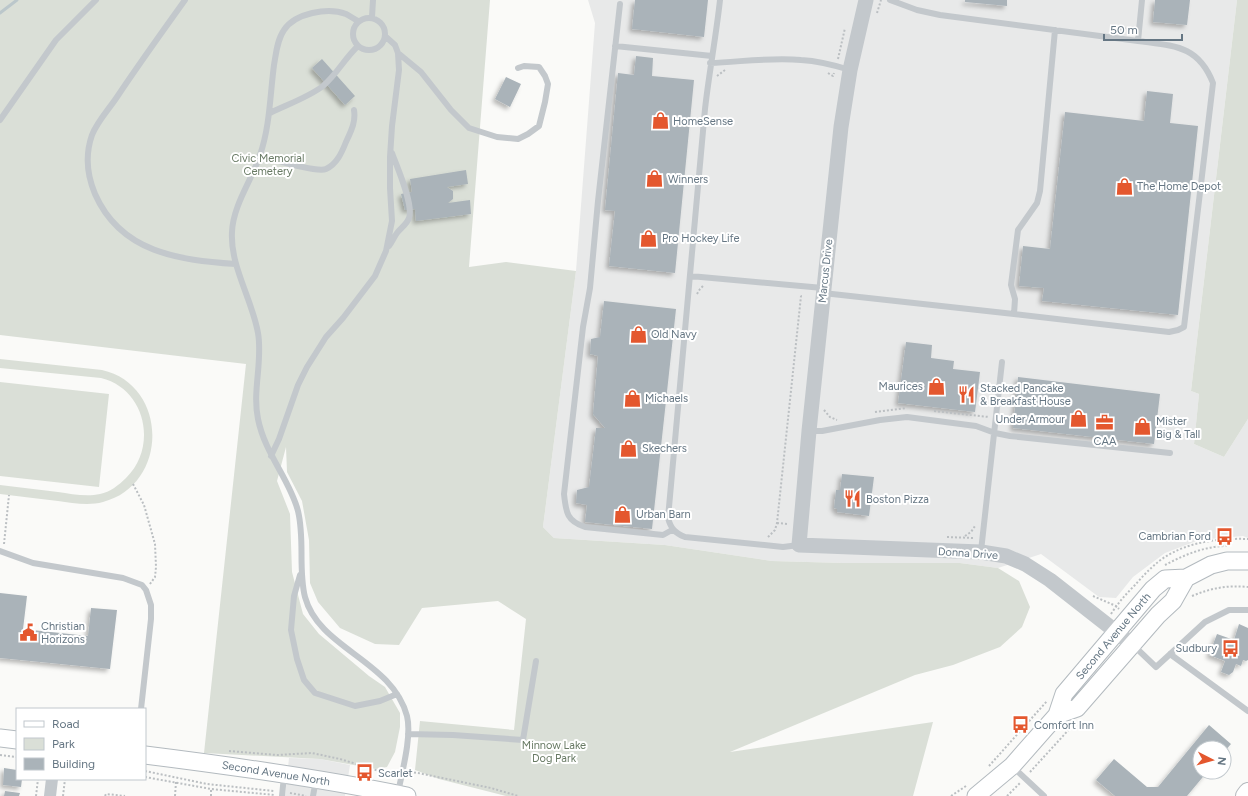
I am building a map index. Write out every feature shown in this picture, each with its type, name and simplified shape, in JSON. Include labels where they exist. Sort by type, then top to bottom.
[{"type":"main road","name":"Second Avenue North","points":[[971,791],[1012,766],[1057,715],[1064,694],[1153,589],[1165,579],[1186,578],[1210,565],[1227,561],[1248,561]]},
{"type":"main road","name":"Second Avenue North","points":[[1057,715],[1077,708],[1158,614],[1172,601],[1186,578]]},
{"type":"main road","points":[[0,738],[16,740]]},
{"type":"main road","name":"Second Avenue North","points":[[146,755],[316,779],[401,795]]},
{"type":"main road","points":[[1245,796],[1248,792]]},
{"type":"street","name":"Marcus Drive","points":[[799,545],[823,291],[841,127],[850,70],[866,0]]},
{"type":"street","name":"Donna Drive","points":[[799,545],[981,552],[1006,556],[1025,564],[1050,580],[1132,646]]},
{"type":"street","points":[[50,796],[52,780]]},
{"type":"lane","points":[[0,120],[56,40],[96,0]]},
{"type":"lane","points":[[185,0],[148,51],[93,134],[87,162],[88,173],[98,200],[108,216],[120,231],[135,241],[161,252],[182,258],[236,264]]},
{"type":"lane","points":[[372,17],[373,0]]},
{"type":"lane","points":[[720,0],[716,38],[710,63],[668,518],[672,530],[685,537],[783,547],[799,545]]},
{"type":"lane","points":[[690,276],[1169,332],[1184,327],[1213,83],[1208,71],[1199,58],[1188,51],[1174,46],[940,14],[917,10],[890,0]]},
{"type":"lane","points":[[1138,41],[1142,0]]},
{"type":"lane","points":[[620,4],[590,288],[583,327],[564,494],[565,510],[576,524],[585,527],[663,535],[672,530]]},
{"type":"lane","points":[[358,21],[345,14],[331,12],[311,13],[295,20],[284,30],[277,45],[270,113],[260,156],[237,210],[232,226],[232,234],[236,264],[254,313],[259,335],[256,403],[257,418],[263,438],[297,508],[302,530],[301,574],[306,599],[314,616],[335,640],[386,679],[397,694],[407,716],[408,734],[402,772],[401,795]]},
{"type":"lane","points":[[372,17],[378,19],[383,24],[385,36],[381,45],[374,49],[367,50],[358,46],[355,42],[353,32],[358,21],[372,17]]},
{"type":"lane","points":[[1014,314],[1015,299],[1011,285],[1018,230],[1037,203],[1040,191],[1055,30]]},
{"type":"lane","points":[[385,36],[395,45],[398,53],[399,70],[390,150],[392,221],[386,251]]},
{"type":"lane","points":[[270,113],[312,93],[322,86],[339,70],[349,55],[358,46]]},
{"type":"lane","points":[[615,46],[712,56]]},
{"type":"lane","points":[[398,53],[421,72],[451,110],[469,128],[497,138],[518,139],[539,126],[548,84],[539,67],[524,66],[518,68]]},
{"type":"lane","points":[[710,63],[781,59],[830,64],[850,70]]},
{"type":"lane","points":[[260,156],[312,168],[326,169],[340,157],[353,127],[355,116],[354,110]]},
{"type":"lane","points":[[271,456],[279,439],[298,384],[307,367],[326,337],[343,318],[375,276],[386,251],[396,234],[409,219],[410,213],[406,189],[390,150]]},
{"type":"lane","points":[[981,552],[1002,362]]},
{"type":"lane","points":[[809,431],[822,431],[880,420],[907,417],[976,426],[995,434],[1170,453]]},
{"type":"lane","points":[[1,552],[33,563],[123,578],[142,585],[146,590],[151,605],[151,619],[141,708]]},
{"type":"lane","points":[[301,574],[294,596],[291,630],[297,659],[304,680],[315,693],[355,706],[380,701],[397,694]]},
{"type":"lane","points":[[1132,646],[1156,667],[1205,622],[1229,610],[1248,610]]},
{"type":"lane","points":[[1170,654],[1248,711]]},
{"type":"lane","points":[[408,734],[453,735],[523,740],[536,661]]},
{"type":"lane","points":[[1012,766],[1044,796]]},
{"type":"lane","points":[[282,794],[285,775]]},
{"type":"lane","points":[[313,796],[316,779]]},
{"type":"path","points":[[1115,29],[1126,27],[1140,29]]},
{"type":"path","points":[[697,298],[697,292],[704,285],[710,284]]},
{"type":"path","points":[[765,538],[775,530],[777,523],[802,296],[797,294]]},
{"type":"path","points":[[133,484],[144,505],[155,544],[155,577],[146,590]]},
{"type":"path","points":[[1,552],[9,495]]},
{"type":"path","points":[[964,537],[971,532],[975,526],[976,520]]},
{"type":"path","points":[[1188,598],[1209,589],[1223,586],[1248,587]]},
{"type":"path","points":[[988,767],[1050,698]]},
{"type":"path","points":[[1007,796],[1074,724]]},
{"type":"path","points":[[223,751],[277,755],[312,753],[340,759],[379,771],[418,773],[491,788],[518,796]]},
{"type":"path","points":[[0,755],[16,757]]},
{"type":"path","points":[[146,771],[207,784],[282,794]]},
{"type":"path","points":[[146,777],[211,789],[306,796]]},
{"type":"path","points":[[36,796],[38,780]]},
{"type":"path","points":[[63,796],[65,780]]},
{"type":"path","points":[[175,796],[176,782]]},
{"type":"path","points":[[211,789],[211,796]]},
{"type":"path","points":[[951,796],[971,791]]},
{"type":"path","points":[[106,796],[106,794],[125,796]]},
{"type":"shaded area","points":[[588,0],[1237,0],[1191,391],[1199,394],[1194,444],[1224,457],[1248,419],[1248,538],[1243,536],[1199,540],[1165,553],[1133,577],[1116,598],[1099,597],[1041,554],[998,568],[960,563],[843,563],[772,561],[665,545],[554,538],[543,527],[576,271],[595,23]]},
{"type":"shaded area","points":[[289,758],[320,759],[350,765],[345,796],[285,796]]},
{"type":"green space","points":[[0,0],[490,0],[469,267],[506,262],[576,271],[543,527],[554,538],[665,545],[772,561],[843,563],[960,563],[998,568],[1019,581],[1030,607],[1022,627],[1000,647],[953,665],[915,675],[730,752],[933,722],[913,796],[506,796],[439,779],[415,770],[420,721],[514,730],[526,619],[498,601],[422,608],[399,645],[375,644],[340,628],[318,602],[310,583],[309,540],[302,501],[287,472],[286,447],[277,481],[290,514],[292,572],[303,614],[319,634],[369,676],[385,687],[400,713],[400,727],[395,752],[387,767],[376,769],[320,759],[204,753],[246,364],[0,335]]},
{"type":"green space","points":[[1237,0],[1248,0],[1248,419],[1224,457],[1194,444],[1199,394],[1191,391]]},
{"type":"green space","points":[[0,359],[102,370],[124,379],[140,395],[149,414],[152,435],[149,457],[140,476],[125,492],[103,502],[86,504],[0,494],[0,485],[84,495],[95,495],[107,492],[123,481],[136,465],[142,451],[144,436],[142,420],[137,406],[128,394],[116,384],[101,378],[0,368]]},
{"type":"green space","points":[[0,382],[109,394],[99,487],[0,476]]},
{"type":"building","points":[[635,0],[708,0],[704,37],[632,29]]},
{"type":"building","points":[[965,0],[1007,0],[1007,6],[965,2]]},
{"type":"building","points":[[1155,0],[1190,0],[1187,25],[1153,22]]},
{"type":"building","points":[[636,56],[653,58],[652,76],[694,80],[675,273],[609,266],[615,211],[605,210],[618,73],[634,75]]},
{"type":"building","points":[[322,59],[355,96],[345,105],[312,68]]},
{"type":"building","points":[[506,77],[521,84],[510,107],[495,99]]},
{"type":"building","name":"The Home Depot","points":[[1147,91],[1173,94],[1170,123],[1198,126],[1178,315],[1042,301],[1044,288],[1019,286],[1023,246],[1050,249],[1065,112],[1144,121]]},
{"type":"building","points":[[466,170],[468,184],[447,187],[453,191],[453,199],[448,203],[470,200],[471,214],[416,221],[415,209],[405,210],[401,194],[412,192],[410,179]]},
{"type":"building","points":[[604,301],[676,309],[652,529],[585,522],[587,505],[576,503],[577,490],[589,487],[596,428],[605,428],[593,414],[598,356],[590,354],[591,339],[600,337]]},
{"type":"building","points":[[906,342],[932,345],[931,358],[954,361],[953,369],[980,372],[975,412],[898,403]]},
{"type":"building","points":[[1018,377],[1160,394],[1154,444],[1013,428]]},
{"type":"building","name":"Boston Pizza","points":[[842,474],[874,477],[869,516],[837,512],[837,509],[834,508],[836,490],[840,490]]},
{"type":"building","name":"Christian Horizons","points":[[0,593],[27,596],[23,629],[88,636],[91,608],[117,610],[110,669],[0,658]]},
{"type":"building","name":"Sudbury","points":[[1239,624],[1248,628],[1248,660],[1243,660],[1241,666],[1236,664],[1233,672],[1229,675],[1221,672],[1225,661],[1209,655],[1217,634],[1234,640]]},
{"type":"building","points":[[1209,725],[1226,740],[1197,740]]},
{"type":"building","points":[[1192,746],[1192,780],[1200,780],[1187,796],[1115,796],[1096,780],[1114,759],[1147,787],[1158,787]]},
{"type":"building","points":[[4,768],[16,770],[16,780],[22,780],[21,787],[3,785]]},
{"type":"building","points":[[5,791],[20,793],[19,796],[4,796]]},
{"type":"waterway","points":[[0,13],[17,0]]},
{"type":"place","name":"HomeSense","points":[[660,121]]},
{"type":"place","name":"Winners","points":[[655,179]]},
{"type":"place","name":"The Home Depot","points":[[1124,186]]},
{"type":"place","name":"Pro Hockey Life","points":[[649,238]]},
{"type":"place","name":"Old Navy","points":[[638,334]]},
{"type":"place","name":"Maurices","points":[[936,386]]},
{"type":"place","name":"Stacked Pancake & Breakfast House","points":[[967,394]]},
{"type":"place","name":"Michaels","points":[[632,398]]},
{"type":"place","name":"Under Armour","points":[[1078,419]]},
{"type":"place","name":"CAA","points":[[1105,423]]},
{"type":"place","name":"Mister Big & Tall","points":[[1143,427]]},
{"type":"place","name":"Skechers","points":[[629,448]]},
{"type":"place","name":"Boston Pizza","points":[[853,499]]},
{"type":"place","name":"Urban Barn","points":[[623,514]]},
{"type":"place","name":"Cambrian Ford","points":[[1224,536]]},
{"type":"place","name":"Christian Horizons","points":[[28,632]]},
{"type":"place","name":"Sudbury","points":[[1230,648]]},
{"type":"place","name":"Comfort Inn","points":[[1021,725]]},
{"type":"place","name":"Scarlet","points":[[365,773]]},
{"type":"park label","name":"Civic Memorial Cemetery","points":[[268,164]]},
{"type":"park label","name":"Minnow Lake Dog Park","points":[[554,751]]}]
